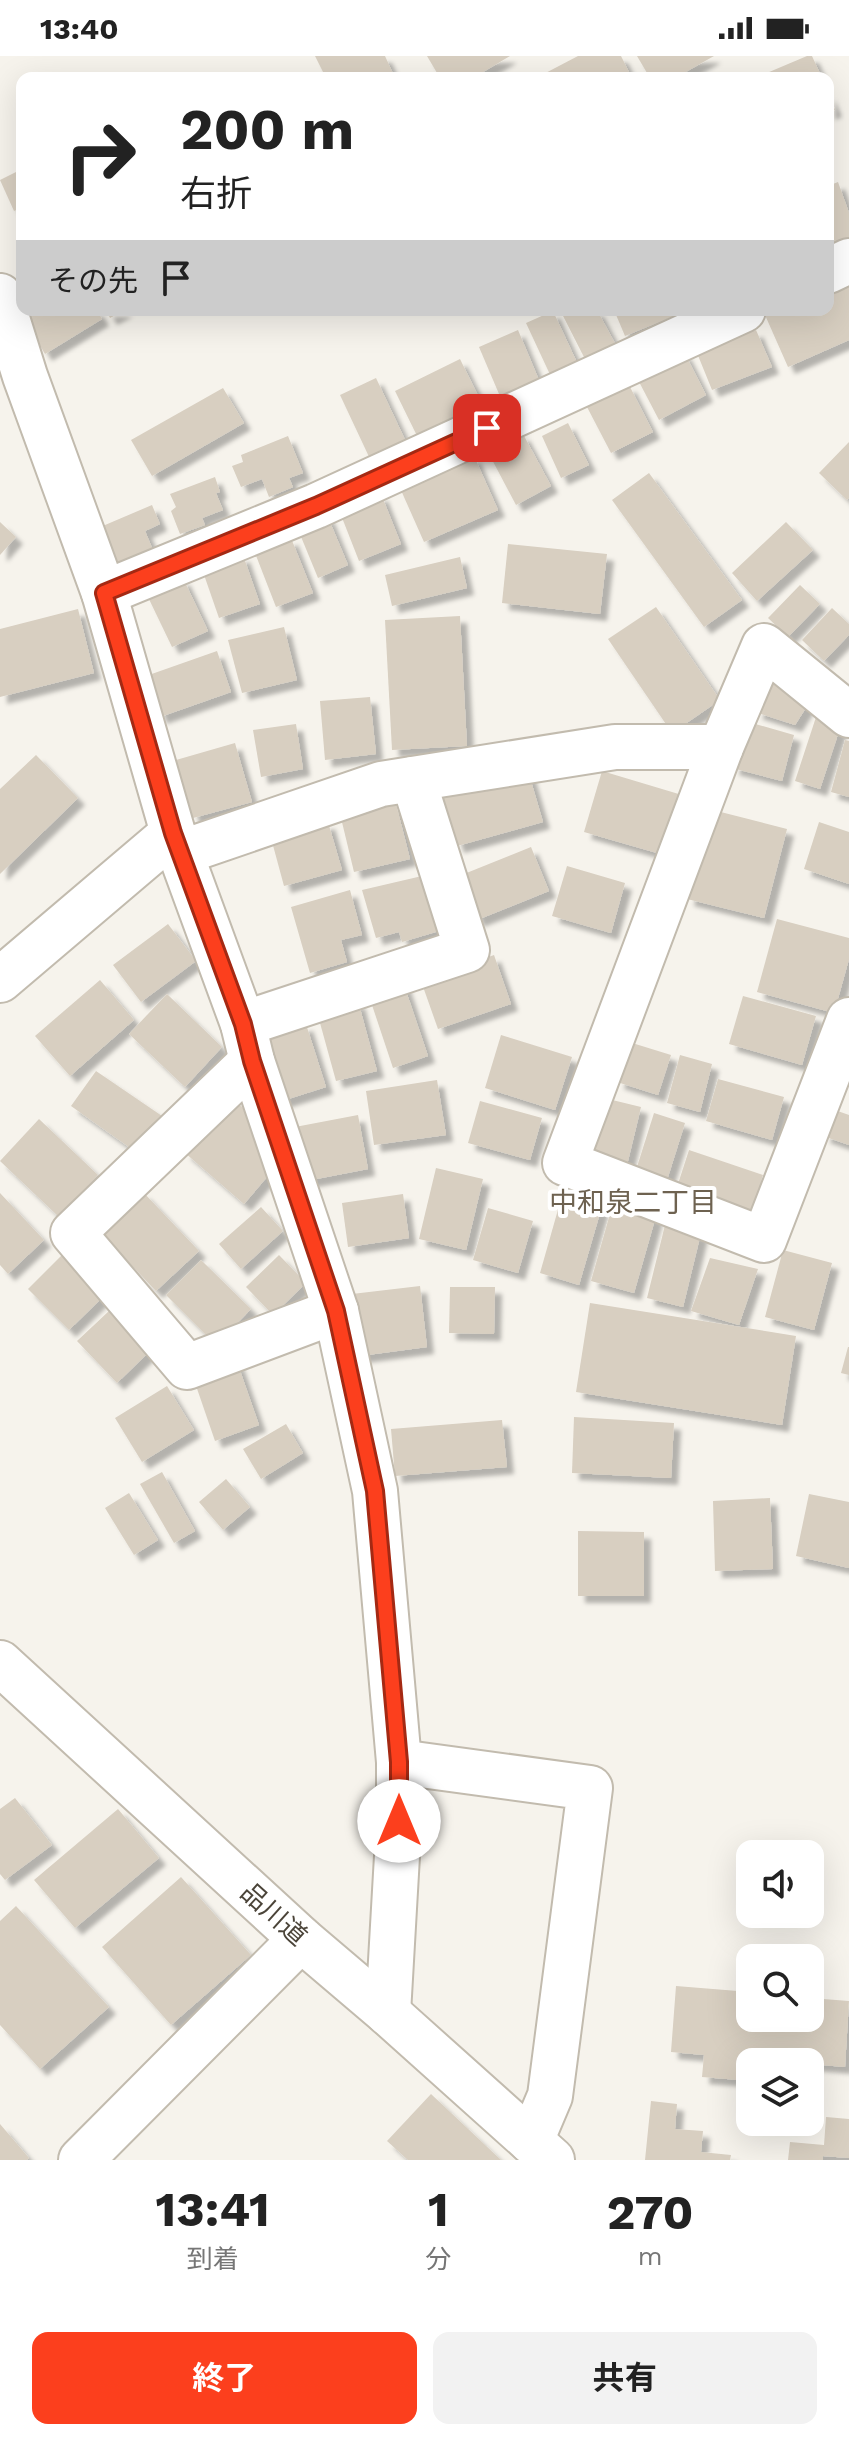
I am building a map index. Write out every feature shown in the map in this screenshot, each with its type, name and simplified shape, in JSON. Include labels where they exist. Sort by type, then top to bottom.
[{"type":"street","points":[[0,296],[25,376],[104,593],[176,843],[247,1042],[336,1311],[375,1491],[399,1762],[399,1821],[388,2013]]},
{"type":"street","points":[[104,593],[316,506],[730,316]]},
{"type":"street","points":[[849,715],[764,646],[721,747],[565,1163],[764,1240],[849,1020]]},
{"type":"street","points":[[0,980],[176,843],[381,784],[615,747],[721,747]]},
{"type":"street","points":[[336,1311],[187,1367],[73,1233],[247,1042],[467,950],[413,779]]},
{"type":"street","name":"品川道","points":[[0,1663],[301,1939],[542,2150]]},
{"type":"street","points":[[399,1762],[590,1788],[542,2150]]},
{"type":"street","points":[[81,2160],[301,1939]]},
{"type":"building","points":[[315,56],[385,56],[392,72],[323,72]]},
{"type":"building","points":[[427,56],[510,56],[483,72],[436,72]]},
{"type":"building","points":[[578,56],[621,56],[629,72],[547,72]]},
{"type":"building","points":[[637,56],[714,56],[686,72],[646,72]]},
{"type":"building","points":[[812,56],[819,72],[769,72]]},
{"type":"building","points":[[16,172],[16,210],[14,211],[0,180]]},
{"type":"building","points":[[838,182],[849,213],[849,244],[834,249],[834,184]]},
{"type":"building","points":[[849,279],[849,340],[788,367],[765,316],[834,316],[834,285]]},
{"type":"building","points":[[31,316],[100,316],[102,319],[45,354],[25,320]]},
{"type":"building","points":[[542,316],[555,316],[580,369],[553,381],[526,323]]},
{"type":"building","points":[[563,316],[600,316],[617,347],[587,363]]},
{"type":"building","points":[[617,316],[674,316],[625,336]]},
{"type":"building","points":[[518,330],[541,385],[502,401],[479,347]]},
{"type":"building","points":[[756,330],[772,367],[712,390],[697,353]]},
{"type":"building","points":[[684,352],[706,395],[659,420],[636,376]]},
{"type":"building","points":[[460,359],[486,412],[421,444],[395,391]]},
{"type":"building","points":[[376,378],[407,444],[371,461],[340,395]]},
{"type":"building","points":[[629,385],[653,432],[611,453],[587,407]]},
{"type":"building","points":[[223,388],[244,423],[152,476],[131,440]]},
{"type":"building","points":[[568,423],[589,465],[561,478],[542,436]]},
{"type":"building","points":[[523,434],[551,486],[516,505],[488,452]]},
{"type":"building","points":[[288,436],[303,473],[289,478],[293,487],[269,497],[262,479],[241,487],[232,466],[243,462],[241,455]]},
{"type":"building","points":[[849,442],[849,498],[847,500],[819,473]]},
{"type":"building","points":[[474,456],[498,510],[424,542],[400,488]]},
{"type":"building","points":[[649,473],[742,600],[704,627],[612,500]]},
{"type":"building","points":[[215,477],[220,492],[216,493],[223,510],[202,518],[205,525],[180,534],[171,511],[176,507],[170,494]]},
{"type":"building","points":[[381,494],[401,544],[359,561],[339,510]]},
{"type":"building","points":[[152,505],[160,524],[145,531],[155,555],[116,571],[98,528]]},
{"type":"building","points":[[327,515],[348,565],[318,578],[297,527]]},
{"type":"building","points":[[0,522],[16,537],[0,555]]},
{"type":"building","points":[[786,522],[813,550],[757,601],[732,573]]},
{"type":"building","points":[[291,538],[313,593],[276,607],[255,553]]},
{"type":"building","points":[[508,544],[607,554],[600,614],[502,603]]},
{"type":"building","points":[[243,555],[260,604],[219,618],[202,569]]},
{"type":"building","points":[[460,557],[467,588],[392,606],[385,575]]},
{"type":"building","points":[[183,578],[208,631],[172,647],[147,595]]},
{"type":"building","points":[[800,585],[820,604],[788,637],[768,618]]},
{"type":"building","points":[[656,607],[720,700],[672,733],[608,639]]},
{"type":"building","points":[[832,608],[849,624],[849,635],[824,661],[802,640]]},
{"type":"building","points":[[78,609],[94,673],[0,697],[0,629]]},
{"type":"building","points":[[460,616],[467,746],[392,750],[385,620]]},
{"type":"building","points":[[284,627],[297,680],[242,693],[228,640]]},
{"type":"building","points":[[217,651],[231,692],[160,717],[146,676]]},
{"type":"building","points":[[775,676],[809,703],[795,725],[755,712]]},
{"type":"building","points":[[370,697],[376,754],[325,760],[320,701]]},
{"type":"building","points":[[818,711],[843,719],[820,789],[795,781]]},
{"type":"building","points":[[745,721],[794,735],[782,781],[732,768]]},
{"type":"building","points":[[296,724],[303,769],[261,777],[253,730]]},
{"type":"building","points":[[845,740],[849,741],[849,797],[831,792]]},
{"type":"building","points":[[235,743],[252,802],[193,818],[176,760]]},
{"type":"building","points":[[36,755],[78,798],[0,874],[0,789]]},
{"type":"building","points":[[528,771],[543,822],[457,846],[442,796]]},
{"type":"building","points":[[602,771],[682,795],[664,855],[584,832]]},
{"type":"building","points":[[396,804],[410,859],[354,872],[341,818]]},
{"type":"building","points":[[709,809],[787,829],[764,918],[687,899]]},
{"type":"building","points":[[328,822],[342,870],[284,886],[271,838]]},
{"type":"building","points":[[819,822],[849,832],[849,884],[804,869]]},
{"type":"building","points":[[531,847],[549,891],[477,920],[459,876]]},
{"type":"building","points":[[567,866],[625,883],[611,933],[552,916]]},
{"type":"building","points":[[422,876],[439,931],[402,942],[399,932],[376,938],[362,890]]},
{"type":"building","points":[[350,890],[362,935],[341,940],[347,962],[310,973],[291,907]]},
{"type":"building","points":[[777,919],[849,938],[849,959],[834,1013],[757,992]]},
{"type":"building","points":[[168,924],[196,961],[141,1002],[113,965]]},
{"type":"building","points":[[494,955],[511,1004],[438,1029],[421,981]]},
{"type":"building","points":[[402,979],[428,1056],[393,1068],[367,990]]},
{"type":"building","points":[[100,980],[134,1020],[70,1076],[35,1036]]},
{"type":"building","points":[[167,994],[222,1047],[185,1087],[129,1034]]},
{"type":"building","points":[[743,996],[816,1016],[802,1065],[729,1044]]},
{"type":"building","points":[[358,1001],[377,1071],[336,1081],[317,1012]]},
{"type":"building","points":[[306,1024],[326,1087],[282,1101],[262,1038]]},
{"type":"building","points":[[501,1035],[572,1057],[555,1110],[485,1088]]},
{"type":"building","points":[[629,1042],[671,1055],[658,1095],[617,1082]]},
{"type":"building","points":[[680,1055],[712,1064],[700,1112],[667,1103]]},
{"type":"building","points":[[96,1071],[162,1116],[136,1152],[71,1106]]},
{"type":"building","points":[[718,1079],[784,1097],[772,1140],[706,1121]]},
{"type":"building","points":[[437,1080],[446,1135],[374,1145],[366,1091]]},
{"type":"building","points":[[600,1097],[641,1107],[627,1165],[587,1155]]},
{"type":"building","points":[[232,1098],[269,1131],[256,1144],[278,1164],[244,1204],[184,1152]]},
{"type":"building","points":[[480,1101],[542,1118],[530,1160],[468,1143]]},
{"type":"building","points":[[832,1109],[849,1115],[849,1145],[823,1136]]},
{"type":"building","points":[[654,1113],[685,1123],[667,1180],[636,1170]]},
{"type":"building","points":[[358,1115],[368,1169],[306,1181],[295,1127]]},
{"type":"building","points":[[39,1119],[98,1175],[59,1217],[0,1161]]},
{"type":"building","points":[[689,1150],[763,1175],[751,1211],[677,1187]]},
{"type":"building","points":[[436,1168],[483,1179],[466,1250],[419,1239]]},
{"type":"building","points":[[565,1185],[605,1196],[579,1285],[540,1273]]},
{"type":"building","points":[[143,1192],[199,1251],[156,1291],[101,1233]]},
{"type":"building","points":[[0,1193],[44,1240],[8,1274],[0,1265]]},
{"type":"building","points":[[403,1194],[409,1238],[348,1247],[342,1203]]},
{"type":"building","points":[[613,1203],[656,1216],[634,1293],[591,1281]]},
{"type":"building","points":[[261,1207],[283,1231],[241,1269],[219,1244]]},
{"type":"building","points":[[488,1208],[533,1221],[518,1273],[473,1260]]},
{"type":"building","points":[[665,1225],[701,1233],[683,1307],[647,1298]]},
{"type":"building","points":[[783,1250],[832,1263],[814,1330],[765,1317]]},
{"type":"building","points":[[66,1251],[107,1293],[69,1330],[28,1289]]},
{"type":"building","points":[[279,1255],[306,1283],[273,1315],[246,1287]]},
{"type":"building","points":[[710,1258],[758,1269],[739,1325],[691,1311]]},
{"type":"building","points":[[201,1260],[251,1309],[216,1345],[166,1295]]},
{"type":"building","points":[[420,1286],[427,1347],[360,1356],[352,1294]]},
{"type":"building","points":[[450,1287],[495,1287],[494,1334],[449,1333]]},
{"type":"building","points":[[590,1303],[796,1336],[782,1425],[576,1392]]},
{"type":"building","points":[[110,1310],[150,1351],[117,1383],[77,1341]]},
{"type":"building","points":[[849,1347],[849,1375],[841,1373]]},
{"type":"building","points":[[237,1362],[259,1425],[215,1441],[193,1377]]},
{"type":"building","points":[[167,1386],[194,1430],[142,1462],[115,1418]]},
{"type":"building","points":[[574,1417],[674,1423],[671,1478],[572,1473]]},
{"type":"building","points":[[502,1420],[507,1467],[395,1476],[391,1429]]},
{"type":"building","points":[[286,1424],[303,1453],[261,1479],[243,1449]]},
{"type":"building","points":[[162,1472],[195,1531],[174,1543],[140,1484]]},
{"type":"building","points":[[226,1479],[250,1507],[223,1530],[199,1502]]},
{"type":"building","points":[[129,1493],[158,1540],[134,1555],[105,1508]]},
{"type":"building","points":[[809,1494],[849,1502],[849,1568],[796,1556]]},
{"type":"building","points":[[770,1498],[773,1569],[715,1571],[713,1501]]},
{"type":"building","points":[[578,1531],[644,1532],[644,1596],[578,1596]]},
{"type":"building","points":[[15,1798],[52,1845],[5,1880],[0,1874],[0,1809]]},
{"type":"building","points":[[118,1809],[159,1858],[75,1928],[34,1880]]},
{"type":"building","points":[[181,1877],[251,1955],[171,2025],[102,1947]]},
{"type":"building","points":[[16,1906],[109,2007],[40,2069],[0,2025],[0,1921]]},
{"type":"building","points":[[676,1986],[736,1991],[736,2032],[824,2032],[824,1999],[849,2001],[845,2067],[824,2065],[824,2048],[736,2048],[736,2080],[702,2077],[704,2055],[671,2052]]},
{"type":"building","points":[[431,2094],[501,2160],[408,2160],[387,2141]]},
{"type":"building","points":[[651,2101],[677,2104],[675,2129],[703,2131],[701,2152],[731,2155],[730,2160],[645,2160]]},
{"type":"building","points":[[826,2117],[849,2119],[849,2158],[823,2156],[823,2160],[788,2160],[790,2142],[824,2145]]},
{"type":"building","points":[[0,2124],[29,2158],[27,2160],[0,2160]]},
{"type":"district","name":"中和泉二丁目","points":[[633,1202]]},
{"type":"route","points":[[399,1821],[399,1762],[375,1491],[336,1311],[252,1061],[243,1024],[173,833],[104,593],[316,506],[487,428]]}]
